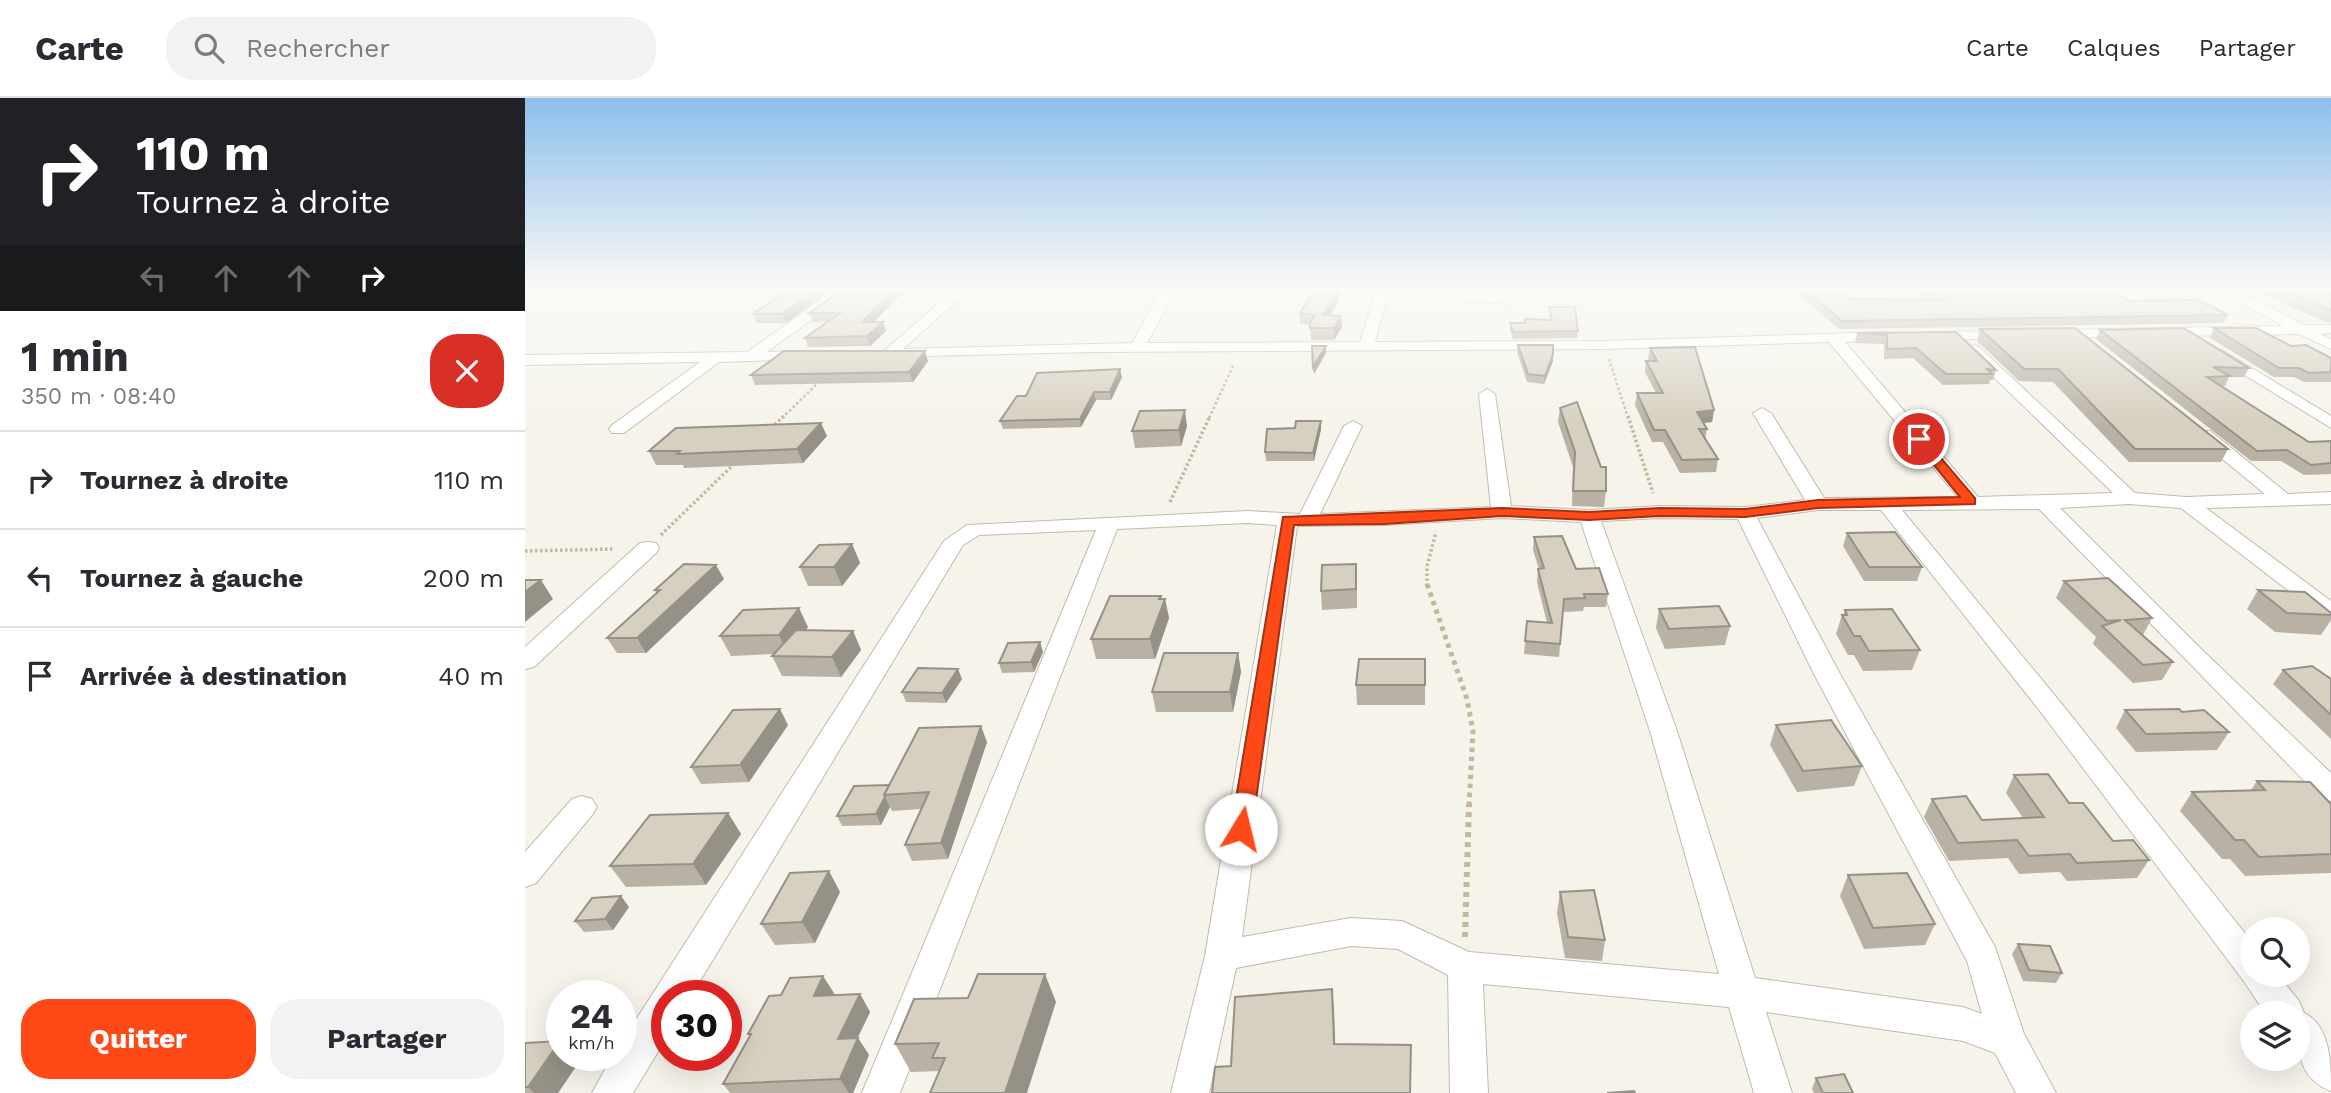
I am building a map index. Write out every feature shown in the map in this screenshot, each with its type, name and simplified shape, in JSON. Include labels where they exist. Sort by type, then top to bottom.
[{"type":"street","points":[[752,356],[782,334]]},
{"type":"street","points":[[907,334],[883,354],[1367,345],[1604,345],[1832,336],[2015,334]]},
{"type":"street","points":[[1137,348],[1144,334]]},
{"type":"street","points":[[1367,345],[1370,334]]},
{"type":"street","points":[[2077,334],[2097,350]]},
{"type":"street","points":[[2189,334],[2331,423]]},
{"type":"street","points":[[2312,334],[2331,345]]},
{"type":"street","points":[[1832,336],[1971,501]]},
{"type":"street","points":[[1959,336],[2129,498]]},
{"type":"street","points":[[525,360],[820,356]]},
{"type":"street","points":[[618,429],[697,373],[715,357]]},
{"type":"street","points":[[1487,394],[1502,512]]},
{"type":"street","points":[[1762,413],[1818,504]]},
{"type":"street","points":[[1191,1093],[1222,956],[1298,520],[1353,426]]},
{"type":"street","points":[[2192,426],[2283,499]]},
{"type":"street","points":[[682,980],[955,541],[974,529],[1248,517],[1298,520],[1385,519],[1502,512],[1589,516],[1660,512],[1745,513],[1818,504],[1971,501],[2044,503],[2129,498],[2186,503],[2331,498]]},
{"type":"street","points":[[2044,503],[2190,652],[2331,790]]},
{"type":"street","points":[[2186,503],[2331,612]]},
{"type":"street","points":[[1887,504],[2052,709],[2240,952]]},
{"type":"street","points":[[1745,513],[1827,674],[1983,958],[2008,1041],[2037,1093]]},
{"type":"street","points":[[1589,516],[1621,597],[1773,1093]]},
{"type":"street","points":[[881,1093],[1108,525]]},
{"type":"street","points":[[525,661],[647,548]]},
{"type":"street","points":[[525,874],[582,807]]},
{"type":"street","points":[[1222,956],[1351,932],[1402,935],[1465,967],[1741,992],[1963,1024],[2008,1041]]},
{"type":"street","points":[[1465,967],[1469,1093]]},
{"type":"street","points":[[2267,987],[2278,1001]]},
{"type":"street","points":[[611,1093],[651,1029]]},
{"type":"street","points":[[2310,1044],[2331,1073]]},
{"type":"path","points":[[1604,345],[1660,512]]},
{"type":"path","points":[[1160,522],[1242,347]]},
{"type":"path","points":[[767,432],[827,375]]},
{"type":"path","points":[[525,551],[647,548],[737,461]]},
{"type":"path","points":[[1441,514],[1427,566],[1426,580],[1431,602],[1467,699],[1473,731],[1465,868],[1465,967]]},
{"type":"building","points":[[810,334],[869,334],[867,336],[805,338]]},
{"type":"building","points":[[1878,334],[1959,334],[1996,370],[1987,369],[1992,374],[1946,374],[1916,348],[1887,349],[1887,335]]},
{"type":"building","points":[[1986,334],[2083,334],[2228,449],[2135,449],[2058,369],[2024,369]]},
{"type":"building","points":[[2106,334],[2194,334],[2249,368],[2213,367],[2230,376],[2207,377],[2309,442],[2331,441],[2331,463],[2311,465],[2287,450],[2257,451]]},
{"type":"building","points":[[2224,334],[2269,334],[2291,346],[2306,345],[2331,358],[2331,372],[2309,373],[2299,368],[2279,368]]},
{"type":"building","points":[[1518,345],[1553,345],[1553,354],[1545,376],[1528,374]]},
{"type":"building","points":[[1312,346],[1326,346],[1313,367]]},
{"type":"building","points":[[1695,347],[1714,410],[1697,412],[1707,429],[1699,429],[1718,459],[1682,460],[1665,430],[1654,430],[1637,393],[1663,393],[1646,361],[1657,361],[1650,348]]},
{"type":"building","points":[[784,351],[925,351],[909,372],[751,375]]},
{"type":"building","points":[[1120,369],[1110,392],[1094,392],[1080,419],[1000,421],[1017,396],[1026,396],[1037,373]]},
{"type":"building","points":[[1577,402],[1601,467],[1606,467],[1606,491],[1573,491],[1575,452],[1560,408]]},
{"type":"building","points":[[1185,410],[1179,430],[1132,431],[1140,411]]},
{"type":"building","points":[[1296,421],[1321,421],[1313,453],[1265,452],[1267,429],[1295,428]]},
{"type":"building","points":[[821,423],[797,449],[677,454],[680,451],[649,451],[676,428]]},
{"type":"building","points":[[1895,532],[1922,567],[1869,567],[1847,533]]},
{"type":"building","points":[[1562,536],[1576,569],[1599,568],[1608,594],[1584,594],[1585,598],[1564,599],[1560,644],[1525,641],[1527,621],[1552,623],[1538,569],[1544,568],[1534,537]]},
{"type":"building","points":[[852,544],[834,567],[800,567],[819,545]]},
{"type":"building","points":[[684,564],[716,565],[637,638],[607,638],[660,590],[655,590]]},
{"type":"building","points":[[1356,564],[1356,589],[1321,591],[1322,565]]},
{"type":"building","points":[[2108,578],[2152,618],[2125,620],[2173,662],[2143,665],[2102,626],[2121,620],[2107,621],[2064,581]]},
{"type":"building","points":[[525,580],[541,580],[525,592]]},
{"type":"building","points":[[2258,590],[2305,592],[2331,615],[2287,613]]},
{"type":"building","points":[[1110,596],[1161,596],[1159,599],[1165,599],[1150,639],[1091,639]]},
{"type":"building","points":[[1719,606],[1730,626],[1669,629],[1659,609]]},
{"type":"building","points":[[799,608],[779,635],[720,636],[743,610]]},
{"type":"building","points":[[1892,609],[1920,650],[1869,651],[1860,636],[1854,636],[1842,615],[1847,615],[1845,610]]},
{"type":"building","points":[[796,630],[853,631],[832,657],[772,656]]},
{"type":"building","points":[[1040,642],[1031,662],[999,663],[1008,643]]},
{"type":"building","points":[[1164,653],[1238,653],[1230,692],[1152,692]]},
{"type":"building","points":[[1359,659],[1425,659],[1425,685],[1356,685]]},
{"type":"building","points":[[2312,666],[2331,679],[2331,715],[2283,670]]},
{"type":"building","points":[[918,668],[958,669],[942,693],[902,692]]},
{"type":"building","points":[[780,709],[740,765],[691,767],[733,710]]},
{"type":"building","points":[[2179,709],[2182,712],[2204,710],[2229,732],[2146,734],[2125,710]]},
{"type":"building","points":[[1831,720],[1862,766],[1803,771],[1776,725]]},
{"type":"building","points":[[981,726],[941,843],[905,845],[929,792],[884,795],[919,728]]},
{"type":"building","points":[[2048,774],[2069,803],[2083,803],[2113,841],[2133,840],[2149,860],[2077,863],[2070,854],[2029,856],[2017,840],[1958,843],[1932,799],[1966,796],[1982,820],[2044,817],[2014,775]]},
{"type":"building","points":[[2257,781],[2310,782],[2331,804],[2331,854],[2259,857],[2244,840],[2235,840],[2192,792],[2265,790]]},
{"type":"building","points":[[889,785],[876,814],[837,816],[854,786]]},
{"type":"building","points":[[728,813],[693,864],[610,866],[650,815]]},
{"type":"building","points":[[829,871],[802,922],[761,924],[790,873]]},
{"type":"building","points":[[1907,873],[1935,924],[1873,928],[1848,875]]},
{"type":"building","points":[[1594,890],[1605,940],[1568,937],[1560,892]]},
{"type":"building","points":[[621,896],[605,919],[575,921],[592,898]]},
{"type":"building","points":[[2018,944],[2050,946],[2062,973],[2029,970]]},
{"type":"building","points":[[978,974],[1045,974],[1005,1093],[930,1093],[945,1058],[932,1058],[939,1043],[895,1044],[914,999],[968,998]]},
{"type":"building","points":[[823,976],[814,996],[860,994],[838,1039],[858,1038],[840,1079],[723,1084],[730,1071],[742,1071],[742,1050],[751,1034],[748,1034],[769,996],[781,995],[790,978]]},
{"type":"building","points":[[1332,989],[1334,1044],[1411,1045],[1410,1093],[1212,1093],[1215,1067],[1231,1066],[1235,997]]},
{"type":"building","points":[[546,1042],[546,1061],[528,1087],[525,1087],[525,1043]]},
{"type":"building","points":[[1844,1074],[1853,1093],[1823,1093],[1816,1078]]},
{"type":"route","points":[[1241,829],[1288,520],[1385,519],[1502,512],[1589,516],[1660,512],[1745,513],[1818,504],[1971,501],[1919,439]]}]
